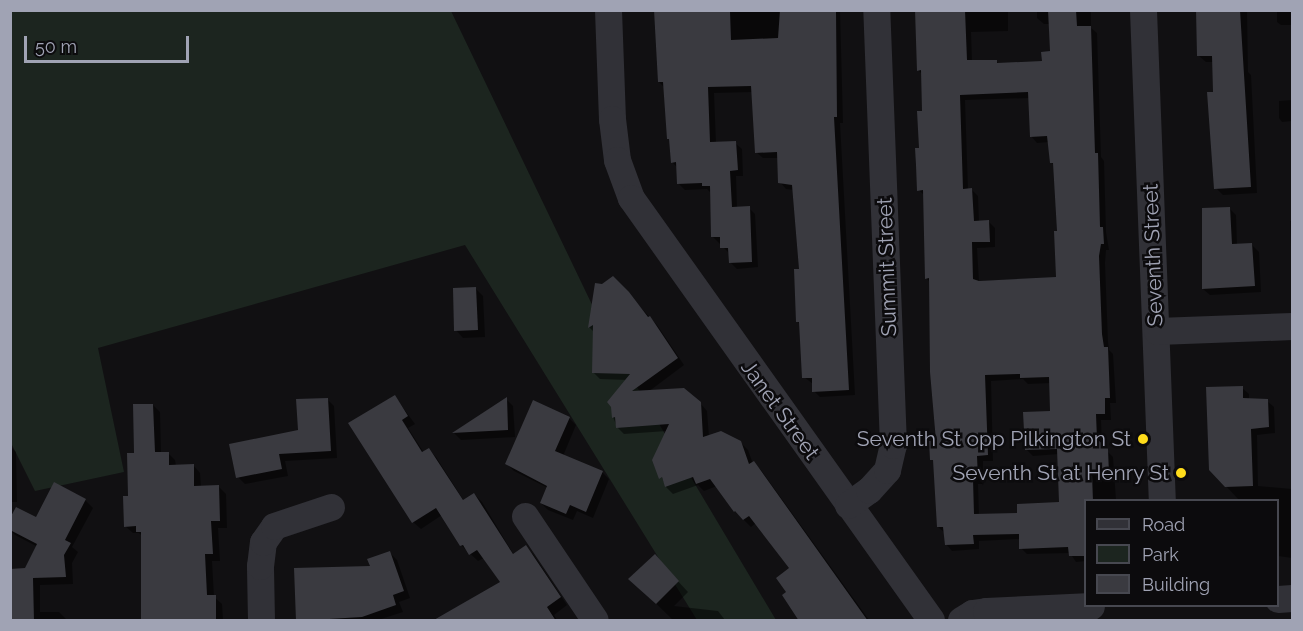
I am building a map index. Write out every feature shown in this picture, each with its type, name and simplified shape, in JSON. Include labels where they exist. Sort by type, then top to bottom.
[{"type":"street","name":"Janet Street","points":[[608,10],[612,118],[617,160],[631,198],[931,621]]},
{"type":"street","name":"Summit Street","points":[[848,505],[869,490],[887,470],[893,445],[876,10]]},
{"type":"street","name":"Seventh Street","points":[[1143,10],[1162,499]]},
{"type":"street","points":[[1156,331],[1293,326]]},
{"type":"street","points":[[261,621],[260,566],[263,542],[274,526],[331,507]]},
{"type":"street","points":[[525,516],[595,621]]},
{"type":"street","points":[[961,621],[972,613],[986,611],[1084,606]]},
{"type":"green space","points":[[11,11],[451,11],[609,340],[776,620],[697,620],[465,245],[98,348],[124,472],[35,491],[11,443]]},
{"type":"building","points":[[654,10],[730,11],[731,40],[778,38],[780,10],[836,10],[837,117],[834,117],[849,390],[812,392],[812,378],[802,378],[799,322],[796,322],[794,269],[799,269],[792,185],[778,183],[777,152],[755,153],[751,86],[708,87],[710,142],[736,141],[738,170],[730,171],[732,207],[750,206],[752,262],[729,263],[728,248],[720,248],[720,237],[711,237],[710,186],[702,186],[702,183],[677,184],[676,162],[671,163],[669,139],[667,139],[663,82],[658,82]]},
{"type":"building","points":[[915,10],[965,10],[967,60],[997,60],[997,63],[1042,61],[1041,52],[1050,51],[1048,10],[1076,10],[1077,26],[1091,26],[1095,153],[1098,153],[1100,227],[1103,227],[1104,244],[1101,244],[1099,256],[1102,334],[1104,347],[1108,347],[1110,398],[1105,398],[1105,414],[1096,414],[1097,439],[1108,449],[1109,474],[1092,474],[1093,499],[1084,499],[1084,556],[1069,556],[1068,547],[1019,549],[1019,534],[973,535],[974,544],[945,545],[943,527],[937,527],[933,460],[930,460],[929,441],[936,441],[930,372],[929,278],[925,279],[923,190],[917,191],[915,148],[919,148],[917,111],[922,111],[921,70],[917,71]],"holes":[[[1028,92],[1030,137],[1047,136],[1050,163],[1053,163],[1057,231],[1054,231],[1056,277],[979,281],[973,279],[972,242],[990,242],[989,220],[974,221],[972,188],[963,189],[960,95]],[[1020,374],[1020,378],[1049,377],[1050,411],[1023,412],[1025,450],[1057,449],[1059,502],[1017,504],[1017,513],[974,514],[973,479],[978,478],[977,456],[988,455],[985,375]]]},
{"type":"building","points":[[1196,10],[1240,10],[1251,187],[1214,189],[1207,92],[1213,92],[1212,56],[1197,56]]},
{"type":"building","points":[[1230,207],[1232,244],[1252,243],[1255,286],[1202,289],[1202,208]]},
{"type":"building","points":[[613,276],[648,317],[650,316],[678,358],[632,391],[684,388],[701,402],[703,437],[721,431],[741,441],[749,464],[754,461],[868,621],[799,621],[782,595],[786,592],[776,578],[789,568],[749,516],[743,520],[734,512],[710,479],[696,484],[693,477],[665,487],[662,477],[659,479],[652,460],[669,424],[616,428],[615,417],[612,418],[611,407],[607,402],[630,374],[592,373],[593,325],[588,328],[595,283],[602,284]]},
{"type":"building","points":[[476,287],[478,330],[454,331],[453,288]]},
{"type":"building","points":[[1243,386],[1243,398],[1268,399],[1269,427],[1251,429],[1253,486],[1225,487],[1209,470],[1206,387]]},
{"type":"building","points":[[395,395],[408,416],[402,420],[422,452],[429,448],[463,500],[474,493],[513,554],[526,545],[561,597],[547,607],[556,621],[432,621],[500,582],[477,550],[469,555],[463,545],[460,546],[436,508],[412,523],[348,423]]},
{"type":"building","points":[[507,397],[508,430],[452,433]]},
{"type":"building","points":[[328,398],[331,451],[279,454],[282,469],[236,478],[229,444],[298,430],[296,399]]},
{"type":"building","points":[[533,400],[570,417],[555,451],[603,471],[586,512],[570,505],[566,514],[540,503],[547,486],[505,464]]},
{"type":"building","points":[[133,404],[153,404],[155,452],[169,452],[169,465],[194,464],[194,486],[219,485],[220,521],[211,521],[213,554],[205,554],[207,595],[216,595],[216,621],[141,621],[141,532],[136,532],[136,526],[124,527],[123,496],[128,496],[127,453],[134,453]]},
{"type":"building","points":[[54,482],[86,499],[65,540],[71,543],[64,555],[66,577],[33,578],[34,621],[15,621],[12,619],[10,610],[10,569],[25,568],[37,544],[10,530],[10,518],[16,507],[36,517]]},
{"type":"building","points":[[390,551],[404,591],[393,595],[396,605],[362,617],[296,621],[294,568],[370,566],[367,559]]},
{"type":"building","points":[[655,554],[679,581],[656,604],[628,579]]},
{"type":"place","name":"Seventh St opp Pilkington St","points":[[1143,439]]},
{"type":"place","name":"Seventh St at Henry St","points":[[1181,473]]}]
